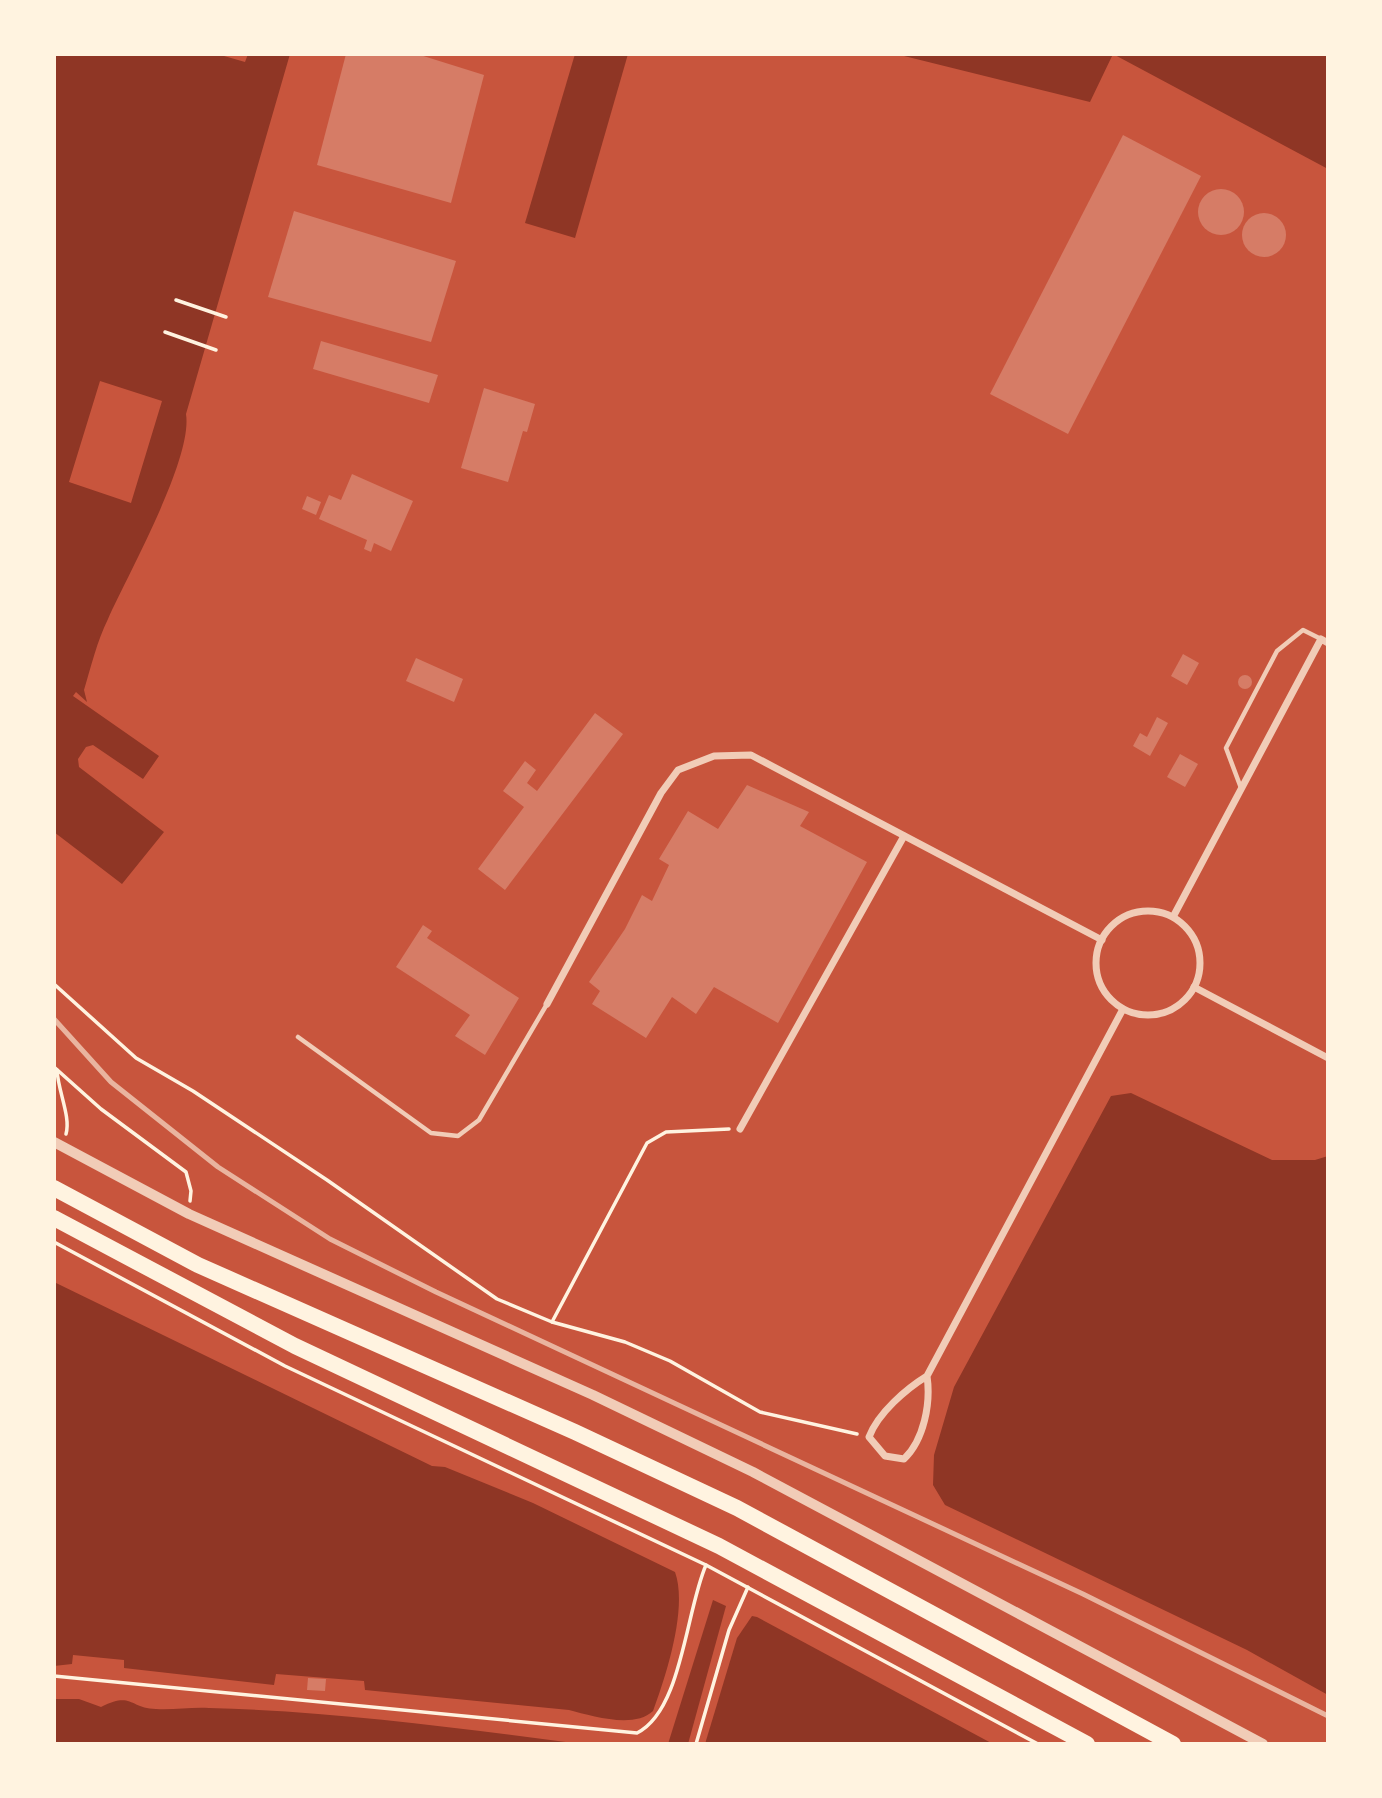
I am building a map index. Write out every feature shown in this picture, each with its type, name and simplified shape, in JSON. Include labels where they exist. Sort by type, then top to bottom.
[{"type":"highway","points":[[54,1188],[198,1265],[575,1432],[737,1508],[1173,1744]]},
{"type":"highway","points":[[54,1218],[295,1346],[719,1546],[1087,1744]]},
{"type":"street","points":[[1173,917],[1324,641]]},
{"type":"street","points":[[547,1004],[661,793],[678,770],[715,756],[751,755],[1102,940]]},
{"type":"street","points":[[740,1129],[904,836]]},
{"type":"street","points":[[1151,910],[1173,917],[1191,932],[1200,954],[1199,977],[1194,987],[1188,998],[1169,1012],[1146,1016],[1123,1009],[1105,994],[1096,972],[1097,948],[1108,928],[1127,914],[1151,910]]},
{"type":"street","points":[[1194,987],[1328,1058]]},
{"type":"street","points":[[927,1376],[930,1398],[913,1450],[904,1459],[885,1456],[869,1437],[873,1426],[912,1385],[927,1376],[1123,1009]]},
{"type":"street","points":[[58,1144],[189,1214],[580,1389],[753,1472],[1263,1744]]},
{"type":"lane","points":[[1241,789],[1226,748],[1277,651],[1303,630],[1324,641]]},
{"type":"lane","points":[[298,1037],[431,1133],[458,1136],[479,1120],[547,1004]]},
{"type":"path","points":[[176,300],[226,317]]},
{"type":"path","points":[[165,332],[216,350]]},
{"type":"path","points":[[54,984],[136,1058],[193,1091],[327,1180],[496,1300],[552,1322],[625,1342],[670,1361],[730,1398],[760,1412],[869,1437]]},
{"type":"path","points":[[56,1068],[58,1092],[68,1122],[58,1144]]},
{"type":"path","points":[[56,1068],[101,1109],[186,1172],[191,1191],[189,1214]]},
{"type":"path","points":[[552,1322],[647,1143],[666,1132],[740,1129]]},
{"type":"path","points":[[54,1242],[285,1366],[706,1565],[1038,1744]]},
{"type":"path","points":[[54,1676],[637,1733],[657,1718],[669,1693],[697,1585],[706,1565]]},
{"type":"path","points":[[696,1744],[729,1630],[748,1587]]},
{"type":"shaded area","points":[[54,54],[217,54],[245,62],[248,54],[290,54],[186,414],[180,459],[170,487],[94,654],[84,690],[87,702],[76,692],[73,696],[159,756],[143,779],[93,745],[86,747],[78,759],[79,767],[164,832],[122,884],[54,832]],"holes":[[[100,381],[162,401],[131,503],[69,482]]]},
{"type":"shaded area","points":[[575,54],[628,54],[575,238],[525,223]]},
{"type":"shaded area","points":[[896,54],[1113,54],[1090,102]]},
{"type":"shaded area","points":[[1113,54],[1328,54],[1328,169]]},
{"type":"shaded area","points":[[1131,1093],[1272,1160],[1315,1160],[1328,1156],[1328,1695],[1247,1650],[945,1505],[933,1485],[934,1455],[954,1387],[1111,1096]]},
{"type":"shaded area","points":[[54,1282],[432,1466],[445,1467],[533,1503],[675,1572],[679,1604],[674,1642],[653,1711],[635,1719],[613,1720],[569,1710],[365,1690],[364,1681],[276,1674],[274,1685],[124,1668],[124,1660],[73,1655],[72,1664],[54,1666]]},
{"type":"shaded area","points":[[713,1600],[726,1606],[688,1744],[668,1744]]},
{"type":"shaded area","points":[[752,1616],[993,1744],[705,1744],[737,1638]]},
{"type":"shaded area","points":[[54,1699],[79,1699],[101,1707],[125,1700],[156,1709],[202,1708],[349,1716],[581,1744],[54,1744]]},
{"type":"building","points":[[346,54],[417,54],[484,75],[451,203],[317,165]]},
{"type":"building","points":[[1123,135],[1201,176],[1068,434],[990,394]]},
{"type":"building","points":[[1221,189],[1237,196],[1244,212],[1237,228],[1221,235],[1205,228],[1198,212],[1205,196]]},
{"type":"building","points":[[294,211],[456,261],[431,342],[268,297]]},
{"type":"building","points":[[1264,213],[1280,219],[1286,235],[1280,251],[1264,257],[1248,251],[1242,235],[1248,219]]},
{"type":"building","points":[[321,341],[438,375],[429,403],[313,369]]},
{"type":"building","points":[[484,388],[535,404],[527,432],[523,431],[508,482],[461,468]]},
{"type":"building","points":[[352,474],[413,501],[391,551],[374,543],[371,552],[364,549],[367,540],[319,519],[329,495],[341,500]]},
{"type":"building","points":[[307,496],[321,502],[316,515],[302,509]]},
{"type":"building","points":[[1183,654],[1199,663],[1187,685],[1171,676]]},
{"type":"building","points":[[416,658],[463,679],[454,702],[406,681]]},
{"type":"building","points":[[1242,675],[1248,675],[1252,682],[1248,689],[1242,689],[1238,685],[1238,679]]},
{"type":"building","points":[[595,713],[623,734],[505,890],[478,869],[524,807],[503,791],[525,761],[536,770],[527,783],[537,791]]},
{"type":"building","points":[[1157,717],[1168,723],[1150,756],[1133,746],[1140,733],[1147,737]]},
{"type":"building","points":[[1180,754],[1198,764],[1185,787],[1167,777]]},
{"type":"building","points":[[747,785],[809,812],[800,826],[867,862],[778,1023],[714,987],[696,1014],[672,997],[646,1038],[592,1004],[600,991],[589,982],[625,929],[642,895],[652,901],[669,865],[659,859],[688,811],[718,829]]},
{"type":"building","points":[[423,925],[432,931],[427,938],[519,998],[485,1055],[455,1036],[470,1015],[396,967]]},
{"type":"building","points":[[308,1678],[326,1679],[325,1691],[307,1690]]},
{"type":"railway","points":[[54,1019],[111,1082],[218,1167],[330,1239],[436,1292],[1083,1594],[1328,1716]]}]
